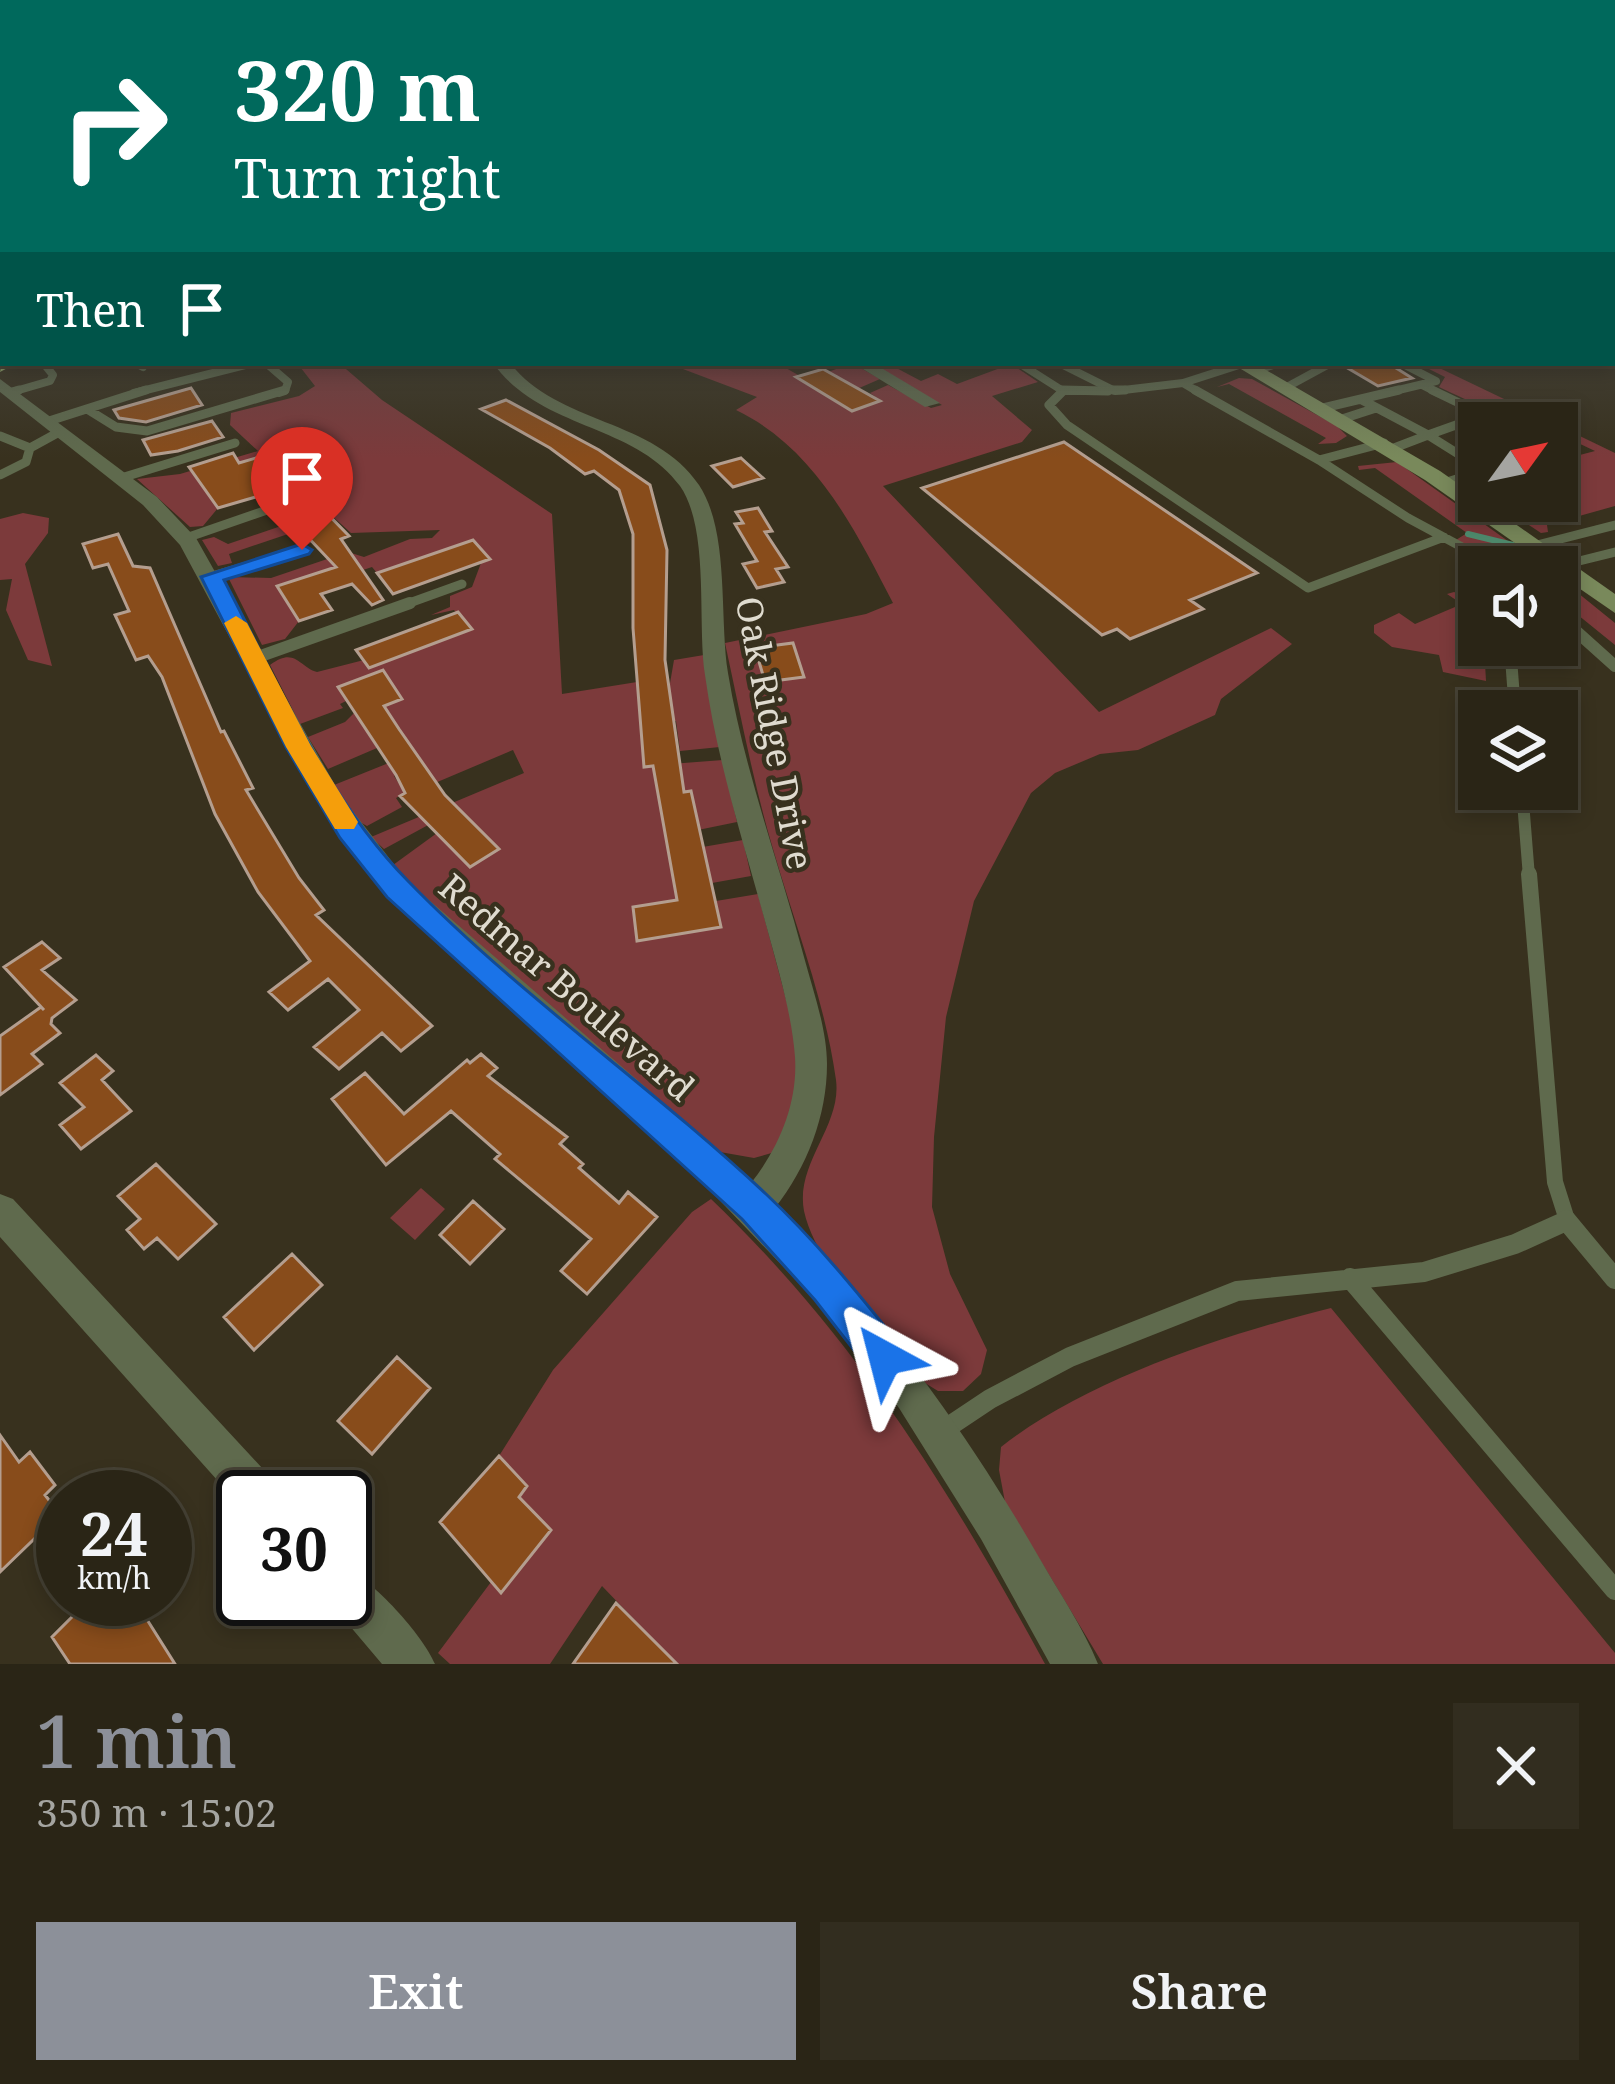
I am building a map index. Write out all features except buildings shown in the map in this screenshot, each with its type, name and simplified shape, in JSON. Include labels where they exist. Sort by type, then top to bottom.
[{"type":"main road","points":[[1246,366],[1389,445],[1537,546]]},
{"type":"main road","points":[[1578,577],[1615,606]]},
{"type":"street","name":"Oak Ridge Drive","points":[[503,366],[523,389],[650,449],[675,467],[697,500],[708,554],[713,649],[749,820],[812,1056],[812,1085],[797,1142],[785,1167],[754,1207]]},
{"type":"street","points":[[866,366],[931,403]]},
{"type":"street","name":"Redmar Boulevard","points":[[5,376],[47,433],[121,478],[186,538],[212,577],[331,802],[398,889],[754,1207],[828,1286],[914,1394],[1075,1664]]},
{"type":"street","points":[[0,1211],[235,1470]]},
{"type":"street","points":[[372,1620],[412,1664]]},
{"type":"lane","points":[[5,376],[50,381],[53,375],[46,366]]},
{"type":"lane","points":[[0,475],[26,462],[47,433],[87,409],[242,366]]},
{"type":"lane","points":[[87,409],[116,427],[147,430],[285,391],[288,382],[269,366]]},
{"type":"lane","points":[[1024,366],[1063,391],[1183,383],[1246,366]]},
{"type":"lane","points":[[1065,366],[1115,391]]},
{"type":"lane","points":[[1286,388],[1325,366]]},
{"type":"lane","points":[[1332,413],[1361,400],[1436,381],[1407,366]]},
{"type":"lane","points":[[1183,383],[1460,546]]},
{"type":"lane","points":[[1319,460],[1428,435],[1484,415],[1422,385]]},
{"type":"lane","points":[[1063,391],[1049,405],[1067,425],[1308,588],[1444,537]]},
{"type":"lane","points":[[1361,400],[1458,456]]},
{"type":"lane","points":[[1332,413],[1376,408]]},
{"type":"lane","points":[[0,436],[47,433]]},
{"type":"lane","points":[[121,478],[235,443]]},
{"type":"lane","points":[[1447,482],[1458,478]]},
{"type":"lane","points":[[186,538],[287,502]]},
{"type":"lane","points":[[1570,546],[1615,525]]},
{"type":"lane","points":[[212,577],[302,550]]},
{"type":"lane","points":[[1578,554],[1615,552]]},
{"type":"lane","points":[[252,658],[462,584]]},
{"type":"lane","points":[[1578,633],[1615,666]]},
{"type":"lane","points":[[1524,810],[1555,1183],[1566,1221],[1615,1279]]},
{"type":"lane","points":[[939,1433],[990,1399],[1070,1357],[1237,1292],[1424,1271],[1514,1244],[1566,1221]]},
{"type":"lane","points":[[1350,1278],[1615,1590]]},
{"type":"shaded area","points":[[299,366],[342,366],[382,400],[552,514],[562,694],[637,682],[639,692],[669,689],[674,660],[704,655],[720,747],[680,751],[676,721],[641,724],[644,766],[723,760],[737,822],[698,830],[691,791],[659,795],[668,853],[743,840],[751,876],[675,883],[677,900],[633,908],[638,941],[720,927],[716,901],[758,894],[803,1063],[801,1098],[775,1152],[754,1158],[720,1152],[416,891],[393,865],[437,833],[430,824],[384,849],[371,837],[524,773],[513,750],[435,783],[420,764],[394,776],[405,793],[396,798],[402,807],[367,826],[358,821],[334,785],[416,752],[393,722],[367,733],[377,748],[328,769],[308,737],[345,722],[354,713],[359,720],[384,710],[365,677],[338,687],[346,701],[340,704],[343,708],[300,724],[270,665],[285,657],[317,672],[364,660],[369,668],[471,630],[454,610],[431,615],[450,607],[450,596],[472,587],[481,563],[490,559],[473,540],[377,573],[372,567],[363,570],[356,561],[278,586],[299,621],[285,639],[262,645],[228,577],[271,578],[348,552],[364,557],[410,539],[432,538],[440,530],[351,533],[266,456],[196,477],[218,508],[203,526],[190,527],[137,479],[180,474],[258,451],[230,425],[231,413],[299,396],[315,386]]},
{"type":"shaded area","points":[[675,366],[782,366],[807,380],[857,366],[880,379],[857,389],[842,405],[853,411],[880,400],[870,393],[888,385],[931,408],[942,405],[876,366],[893,366],[921,381],[938,374],[957,384],[1014,366],[1038,382],[992,396],[1032,430],[1022,442],[883,486],[1099,712],[1271,628],[1292,644],[1221,699],[1215,715],[1138,750],[1100,754],[1055,773],[1031,793],[974,901],[946,1017],[932,1207],[950,1274],[987,1350],[981,1374],[963,1391],[938,1391],[925,1383],[838,1278],[811,1233],[804,1211],[806,1177],[832,1113],[836,1080],[817,992],[759,798],[725,643],[866,614],[893,603],[847,519],[810,468],[764,426],[736,410],[757,397]]},
{"type":"shaded area","points":[[1423,366],[1435,366],[1510,402],[1472,402],[1439,387],[1445,377]]},
{"type":"shaded area","points":[[1239,378],[1252,379],[1347,436],[1336,443],[1318,444],[1326,438],[1229,384],[1217,387]]},
{"type":"shaded area","points":[[1578,435],[1615,453],[1615,506],[1578,516],[1578,455],[1595,451],[1578,443]]},
{"type":"shaded area","points":[[1397,462],[1458,505],[1458,522],[1481,522],[1515,546],[1468,546],[1456,540],[1467,533],[1375,468],[1359,470],[1358,466]]},
{"type":"shaded area","points":[[283,511],[312,542],[307,545],[294,532],[229,554],[232,563],[218,566],[202,540],[214,537],[228,544],[287,524],[279,513]]},
{"type":"shaded area","points":[[23,513],[49,518],[48,533],[25,564],[52,666],[28,660],[6,610],[12,579],[0,580],[0,519]]},
{"type":"shaded area","points":[[1524,522],[1558,522],[1547,525],[1548,532],[1541,533]]},
{"type":"shaded area","points":[[1578,593],[1615,623],[1615,645],[1578,615]]},
{"type":"shaded area","points":[[1458,606],[1458,666],[1485,666],[1486,681],[1443,672],[1439,655],[1392,647],[1374,633],[1374,625],[1399,613],[1415,624]]},
{"type":"shaded area","points":[[421,1188],[445,1209],[415,1240],[390,1218]]},
{"type":"shaded area","points":[[711,1199],[811,1305],[896,1418],[973,1537],[1045,1664],[677,1664],[602,1586],[550,1664],[450,1664],[438,1653],[491,1582],[502,1593],[551,1531],[519,1497],[527,1486],[499,1456],[553,1370],[692,1212]]},
{"type":"shaded area","points":[[1331,1308],[1615,1653],[1615,1664],[1103,1664],[1005,1502],[999,1470],[1001,1447],[1115,1380],[1247,1331]]},
{"type":"waterway","points":[[1468,534],[1513,545]]},
{"type":"slow traffic","points":[[236,623],[299,747],[344,822]]},
{"type":"route","points":[[302,550],[212,577],[299,747],[350,830],[398,889],[460,947],[754,1207],[828,1286],[885,1358]]}]
